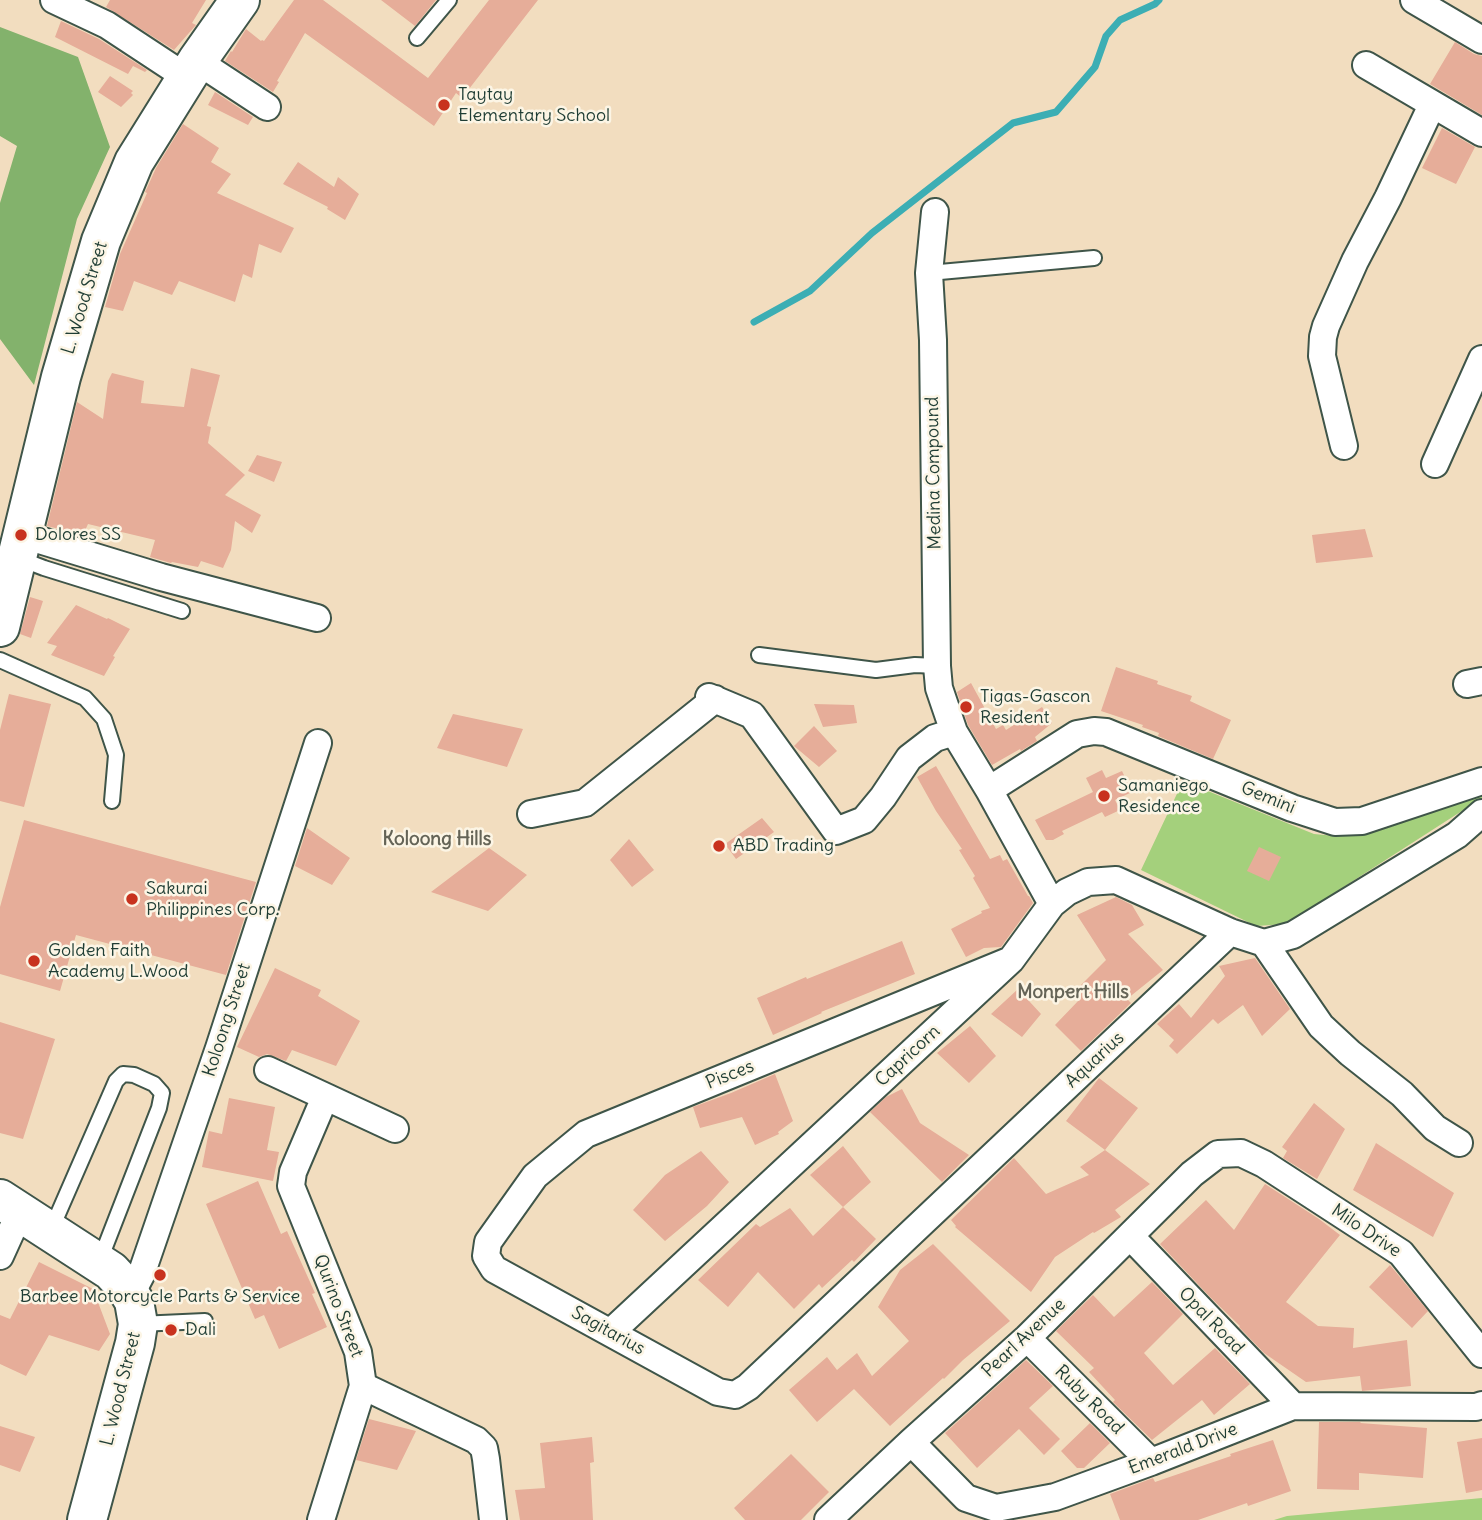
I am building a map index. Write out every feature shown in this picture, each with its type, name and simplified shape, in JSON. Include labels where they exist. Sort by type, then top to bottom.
[{"type":"main road","name":"L. Wood Street","points":[[0,626],[17,543],[101,241],[134,162],[187,70],[240,0]]},
{"type":"main road","points":[[24,1214],[120,1278],[135,1309]]},
{"type":"main road","name":"L. Wood Street","points":[[87,1520],[135,1343],[135,1309]]},
{"type":"street","points":[[54,0],[107,25],[187,70],[267,107]]},
{"type":"street","points":[[1414,0],[1482,40]]},
{"type":"street","points":[[1366,65],[1482,133]]},
{"type":"street","points":[[1344,446],[1322,355],[1323,337],[1355,261],[1432,105]]},
{"type":"street","name":"Medina Compound","points":[[935,212],[929,273],[933,340],[937,666],[939,688],[954,732]]},
{"type":"street","points":[[1435,464],[1482,359]]},
{"type":"street","points":[[17,543],[162,577],[317,618]]},
{"type":"street","points":[[531,814],[585,803],[712,698],[752,715],[836,831],[864,820],[909,758],[935,738],[954,732],[1052,904]]},
{"type":"street","name":"Gemini","points":[[989,790],[1077,734],[1094,731],[1107,732],[1292,808],[1335,822],[1362,821],[1482,781]]},
{"type":"street","name":"Koloong Street","points":[[135,1309],[141,1275],[219,1048],[318,743]]},
{"type":"street","points":[[1230,932],[1264,943],[1293,935],[1457,835],[1482,813]]},
{"type":"street","name":"Capricorn","points":[[611,1332],[1011,960],[1052,904],[1067,892],[1088,882],[1116,880],[1230,932]]},
{"type":"street","name":"Aquarius","points":[[748,1387],[1230,932]]},
{"type":"street","points":[[1264,943],[1321,1026],[1402,1094],[1436,1128],[1459,1143]]},
{"type":"street","name":"Pisces","points":[[488,1242],[535,1176],[586,1134],[1011,960]]},
{"type":"street","points":[[268,1070],[395,1129]]},
{"type":"street","name":"Qurino Street","points":[[321,1520],[363,1386],[358,1352],[291,1186],[293,1172],[325,1097]]},
{"type":"street","name":"Milo Drive","points":[[1218,1154],[1241,1153],[1264,1164],[1401,1253],[1482,1354]]},
{"type":"street","name":"Pearl Avenue","points":[[828,1520],[1027,1338],[1192,1174],[1218,1154]]},
{"type":"street","points":[[0,1256],[24,1214]]},
{"type":"street","name":"Opal Road","points":[[1130,1236],[1293,1406]]},
{"type":"street","name":"Sagitarius","points":[[488,1242],[486,1256],[494,1269],[718,1392],[735,1395],[748,1387]]},
{"type":"street","name":"Ruby Road","points":[[1027,1338],[1151,1462]]},
{"type":"street","points":[[363,1386],[476,1440],[484,1448],[493,1520]]},
{"type":"street","name":"Emerald Drive","points":[[911,1442],[966,1498],[996,1508],[1055,1497],[1293,1406],[1482,1405]]},
{"type":"lane","points":[[417,38],[449,0]]},
{"type":"lane","points":[[929,273],[1094,258]]},
{"type":"lane","points":[[17,543],[44,568],[182,611]]},
{"type":"lane","points":[[759,655],[876,670],[915,665],[937,666]]},
{"type":"lane","points":[[0,660],[85,698],[104,719],[116,755],[112,801]]},
{"type":"lane","points":[[24,1214],[123,1074],[134,1075],[155,1084],[162,1093],[159,1108],[99,1262]]},
{"type":"lane","points":[[135,1309],[205,1321]]},
{"type":"green space","points":[[0,27],[78,57],[110,147],[77,219],[34,385],[0,339],[0,203],[17,146],[0,136]]},
{"type":"green space","points":[[1183,781],[1314,834],[1335,836],[1376,831],[1482,795],[1482,798],[1286,924],[1256,926],[1141,870]]},
{"type":"green space","points":[[1482,1498],[1482,1520],[1274,1520],[1287,1516]]},
{"type":"building","points":[[110,0],[206,0],[192,23],[196,25],[174,50],[106,7]]},
{"type":"building","points":[[294,0],[323,0],[428,78],[489,0],[538,0],[462,98],[456,93],[434,126],[305,33],[273,92],[225,61],[246,29],[264,41]]},
{"type":"building","points":[[381,0],[436,0],[415,26]]},
{"type":"building","points":[[61,21],[99,39],[147,70],[145,72],[133,66],[128,74],[55,37]]},
{"type":"building","points":[[1455,42],[1482,56],[1482,115],[1430,84]]},
{"type":"building","points":[[110,76],[133,91],[133,95],[121,107],[98,92]]},
{"type":"building","points":[[215,92],[253,117],[248,125],[208,105]]},
{"type":"building","points":[[183,124],[219,148],[211,162],[231,174],[217,193],[294,228],[281,253],[259,244],[252,278],[243,274],[235,302],[179,281],[172,295],[134,281],[123,311],[105,307],[120,254],[147,193],[145,192],[156,168]]},
{"type":"building","points":[[1442,128],[1475,147],[1456,184],[1422,168]]},
{"type":"building","points":[[298,162],[334,187],[338,177],[359,194],[345,220],[327,209],[328,207],[283,184]]},
{"type":"building","points":[[191,368],[220,375],[207,426],[211,427],[208,443],[245,475],[225,495],[261,515],[252,533],[235,521],[231,550],[223,568],[201,561],[198,567],[150,557],[155,540],[88,524],[83,535],[47,526],[77,402],[103,419],[108,381],[112,373],[144,381],[141,403],[184,407]]},
{"type":"building","points":[[257,455],[282,462],[274,482],[248,471]]},
{"type":"building","points":[[1365,529],[1373,557],[1316,563],[1312,535]]},
{"type":"building","points":[[30,597],[43,601],[31,638],[20,634]]},
{"type":"building","points":[[76,605],[130,629],[104,676],[51,655],[57,646],[47,643]]},
{"type":"building","points":[[1116,667],[1192,696],[1190,701],[1231,720],[1213,759],[1158,736],[1159,733],[1142,727],[1143,725],[1101,711]]},
{"type":"building","points":[[971,683],[996,729],[1003,725],[1006,730],[1042,707],[1052,723],[1035,737],[1037,741],[992,765],[968,725],[957,692]]},
{"type":"building","points":[[9,694],[51,704],[24,807],[0,801],[0,730]]},
{"type":"building","points":[[814,704],[854,705],[857,723],[823,727]]},
{"type":"building","points":[[453,714],[523,729],[507,767],[437,748]]},
{"type":"building","points":[[814,726],[837,751],[819,767],[794,746]]},
{"type":"building","points":[[936,766],[990,859],[1000,855],[1003,861],[1007,859],[1033,903],[1001,947],[984,948],[966,957],[951,929],[990,908],[959,850],[962,849],[917,777]]},
{"type":"building","name":"Samaniego Residence","points":[[1102,770],[1106,778],[1122,771],[1132,792],[1115,800],[1120,810],[1105,817],[1102,812],[1062,831],[1064,834],[1053,840],[1046,840],[1035,820],[1093,792],[1086,778]]},
{"type":"building","points":[[762,818],[774,832],[736,859],[725,844]]},
{"type":"building","name":"Sakurai Philippines Corp.","points":[[24,820],[256,882],[226,975],[76,935],[60,991],[0,974],[0,907]]},
{"type":"building","points":[[307,828],[350,858],[332,885],[295,866]]},
{"type":"building","points":[[629,839],[654,870],[632,887],[610,860]]},
{"type":"building","points":[[1259,847],[1281,857],[1269,881],[1247,871]]},
{"type":"building","points":[[489,848],[527,875],[488,911],[431,892]]},
{"type":"building","points":[[1116,897],[1132,905],[1144,925],[1128,934],[1163,970],[1127,999],[1131,1003],[1081,1051],[1055,1025],[1080,999],[1073,993],[1106,960],[1077,915]]},
{"type":"building","points":[[902,941],[915,974],[821,1012],[773,1035],[757,998]]},
{"type":"building","points":[[1255,958],[1290,1009],[1262,1036],[1243,1005],[1218,1024],[1213,1019],[1177,1054],[1169,1046],[1174,1040],[1157,1024],[1179,1004],[1191,1018],[1225,976],[1219,966]]},
{"type":"building","points":[[275,968],[321,990],[318,996],[360,1021],[336,1066],[292,1050],[286,1061],[267,1054],[259,1057],[237,1047]]},
{"type":"building","points":[[1018,989],[1041,1014],[1022,1037],[991,1014]]},
{"type":"building","points":[[0,1022],[55,1039],[23,1139],[0,1133]]},
{"type":"building","points":[[970,1026],[996,1056],[969,1083],[937,1053]]},
{"type":"building","points":[[775,1074],[793,1121],[778,1132],[779,1134],[755,1145],[742,1117],[700,1128],[693,1107]]},
{"type":"building","points":[[1099,1078],[1138,1108],[1105,1150],[1066,1121]]},
{"type":"building","points":[[902,1089],[920,1123],[969,1155],[942,1182],[870,1112],[886,1097]]},
{"type":"building","points":[[229,1098],[275,1107],[267,1150],[279,1152],[273,1181],[202,1167],[209,1131],[222,1134]]},
{"type":"building","points":[[1314,1103],[1345,1129],[1317,1179],[1283,1158],[1287,1151],[1282,1147]]},
{"type":"building","points":[[1376,1143],[1454,1193],[1433,1237],[1353,1190]]},
{"type":"building","points":[[843,1146],[871,1182],[843,1207],[810,1175]]},
{"type":"building","points":[[1105,1150],[1150,1184],[1115,1210],[1121,1217],[1055,1257],[1031,1292],[955,1227],[951,1220],[1014,1158],[1046,1194],[1089,1175],[1080,1167]]},
{"type":"building","points":[[701,1151],[729,1182],[707,1206],[665,1241],[633,1210],[665,1175]]},
{"type":"building","points":[[258,1181],[281,1234],[287,1231],[327,1327],[279,1349],[264,1315],[255,1319],[206,1204]]},
{"type":"building","points":[[1265,1184],[1340,1235],[1286,1302],[1318,1326],[1354,1328],[1353,1348],[1407,1340],[1411,1386],[1362,1391],[1360,1376],[1306,1382],[1264,1353],[1160,1244],[1206,1200],[1234,1230]]},
{"type":"building","points":[[843,1207],[876,1239],[854,1262],[852,1260],[822,1288],[819,1284],[794,1309],[758,1272],[728,1307],[698,1280],[756,1224],[760,1227],[790,1208],[813,1236]]},
{"type":"building","points":[[933,1244],[1010,1321],[890,1426],[854,1389],[817,1422],[789,1390],[827,1357],[837,1370],[857,1353],[872,1376],[909,1341],[878,1307],[900,1270]]},
{"type":"building","points":[[39,1262],[93,1289],[110,1334],[99,1351],[49,1335],[26,1376],[0,1364],[0,1315],[10,1319]]},
{"type":"building","points":[[1390,1265],[1428,1311],[1412,1328],[1369,1287]]},
{"type":"building","points":[[1152,1282],[1183,1314],[1144,1353],[1173,1385],[1215,1348],[1250,1384],[1214,1415],[1202,1400],[1152,1440],[1113,1402],[1115,1400],[1089,1372],[1094,1368],[1056,1331],[1093,1295],[1114,1317]]},
{"type":"building","points":[[1026,1360],[1053,1386],[1029,1408],[1060,1439],[1044,1455],[1019,1429],[977,1468],[945,1433]]},
{"type":"building","points":[[369,1419],[416,1431],[397,1470],[356,1460]]},
{"type":"building","points":[[1319,1422],[1361,1422],[1427,1428],[1423,1478],[1359,1473],[1359,1490],[1317,1489]]},
{"type":"building","points":[[1090,1423],[1110,1443],[1084,1468],[1077,1468],[1061,1451]]},
{"type":"building","points":[[0,1426],[35,1437],[20,1472],[0,1465]]},
{"type":"building","points":[[592,1437],[594,1462],[590,1463],[593,1520],[520,1520],[515,1490],[545,1488],[540,1443]]},
{"type":"building","points":[[1482,1438],[1482,1490],[1466,1493],[1457,1442]]},
{"type":"building","points":[[1273,1440],[1291,1491],[1198,1520],[1120,1520],[1110,1494],[1153,1478],[1155,1482]]},
{"type":"building","points":[[791,1454],[829,1492],[801,1520],[745,1520],[734,1508]]},
{"type":"waterway","points":[[754,322],[810,291],[872,233],[1013,123],[1056,112],[1095,67],[1106,36],[1120,20],[1159,0]]},
{"type":"place","name":"Taytay Elementary School","points":[[444,105]]},
{"type":"place","name":"Dolores SS","points":[[21,535]]},
{"type":"place","name":"Tigas-Gascon Resident","points":[[966,707]]},
{"type":"place","name":"Samaniego Residence","points":[[1104,796]]},
{"type":"place","name":"ABD Trading","points":[[719,846]]},
{"type":"place","name":"Sakurai Philippines Corp.","points":[[132,899]]},
{"type":"place","name":"Golden Faith Academy L.Wood","points":[[34,961]]},
{"type":"place","name":"Barbee Motorcycle Parts & Service","points":[[160,1275]]},
{"type":"place","name":"Dali","points":[[171,1330]]},
{"type":"district","name":"Koloong Hills","points":[[437,840]]},
{"type":"district","name":"Monpert Hills","points":[[1073,993]]}]
